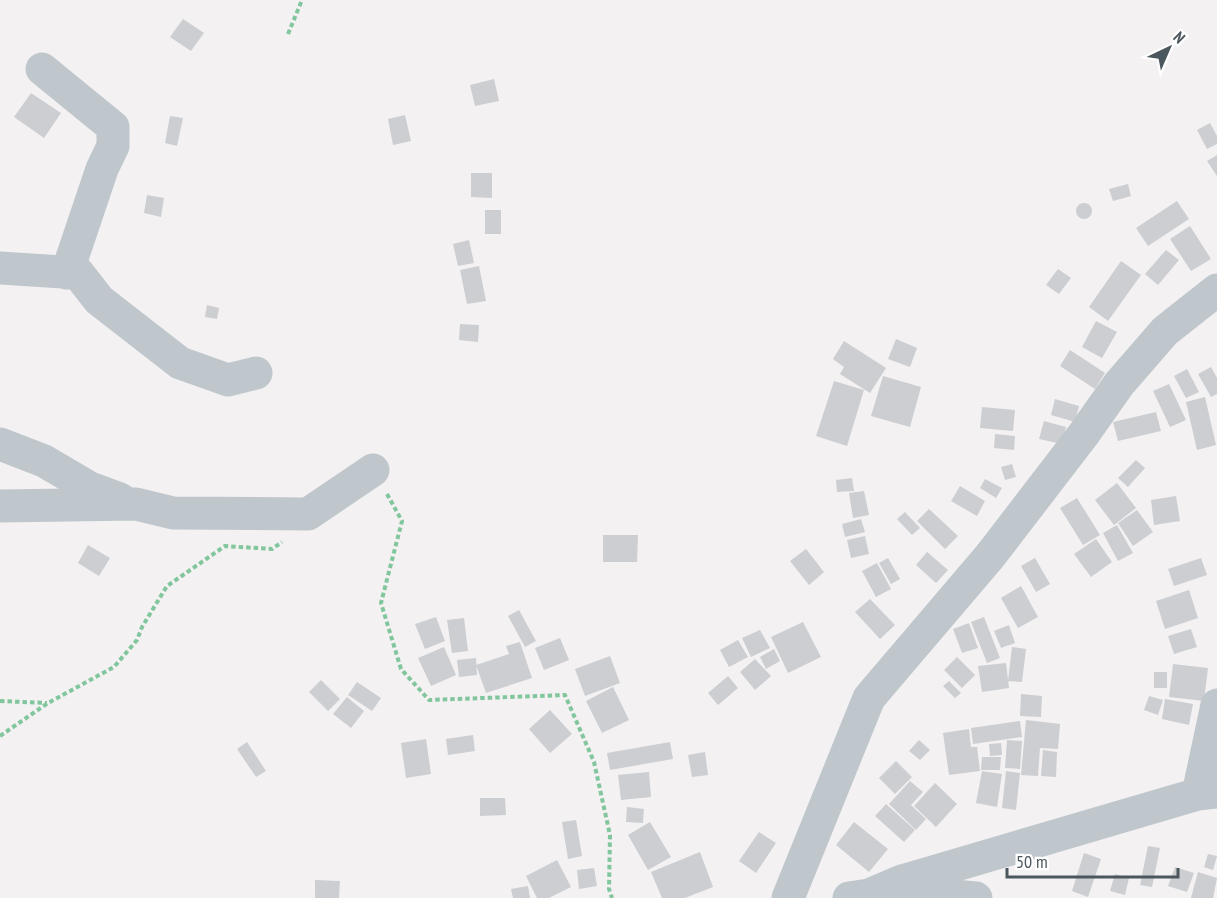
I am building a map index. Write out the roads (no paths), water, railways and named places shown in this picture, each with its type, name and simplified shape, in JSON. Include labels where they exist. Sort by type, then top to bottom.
[{"type":"street","points":[[42,69],[113,127],[113,146],[102,168],[67,273]]},
{"type":"street","points":[[0,268],[78,273],[99,300],[180,363],[228,380],[255,373]]},
{"type":"street","points":[[788,898],[869,699],[990,556],[1090,426],[1119,384],[1164,331],[1217,290]]},
{"type":"street","points":[[0,444],[44,461],[90,488],[136,504],[173,513],[308,514],[373,470]]},
{"type":"street","points":[[0,506],[136,504]]},
{"type":"street","points":[[849,898],[869,895],[902,881],[1207,793],[1217,705]]},
{"type":"street","points":[[902,881],[920,893],[976,898]]}]
